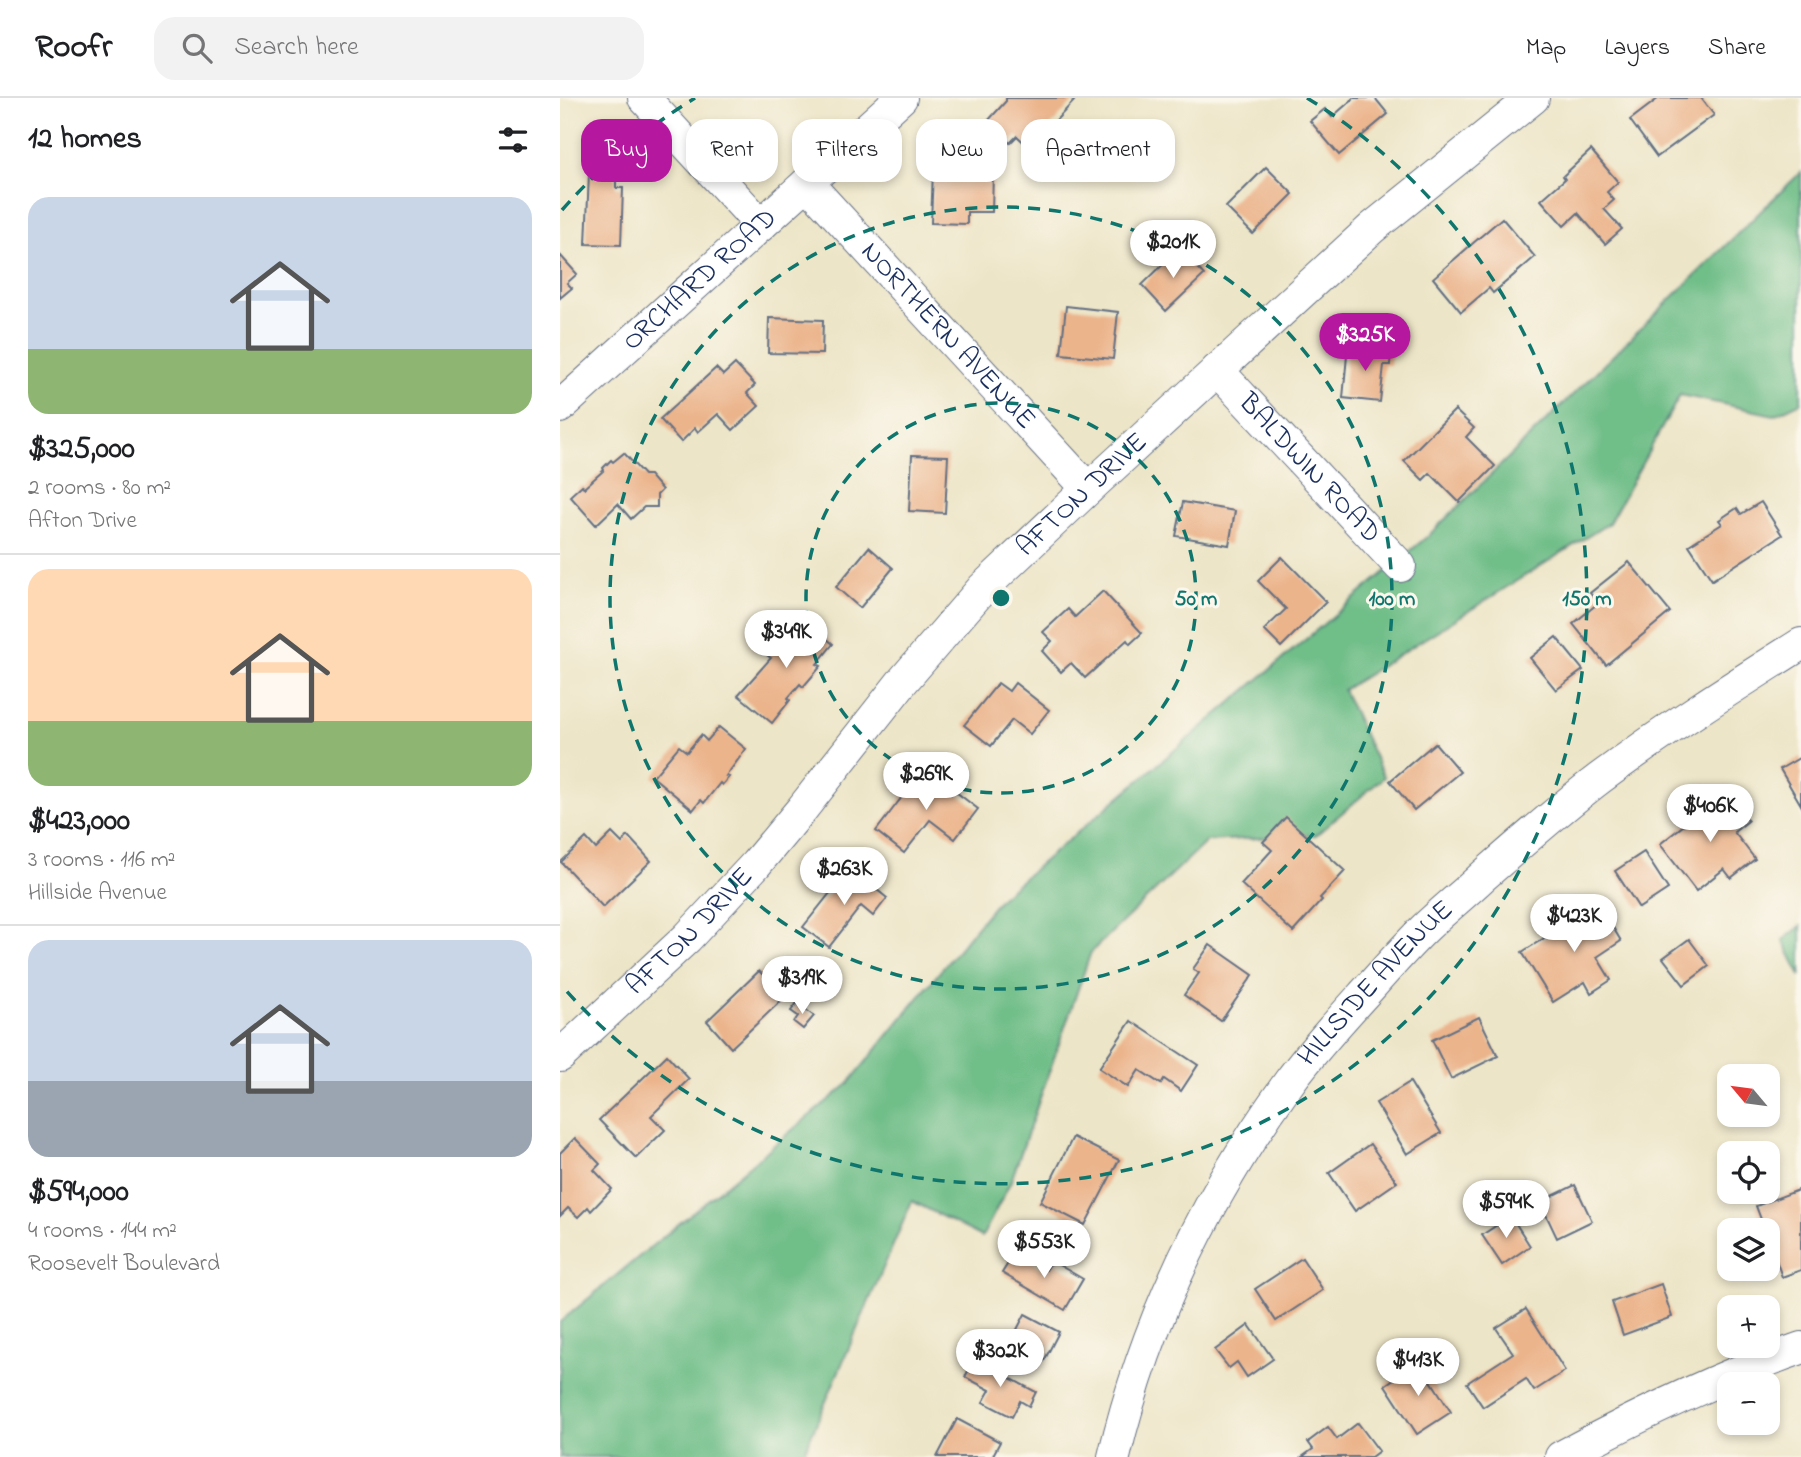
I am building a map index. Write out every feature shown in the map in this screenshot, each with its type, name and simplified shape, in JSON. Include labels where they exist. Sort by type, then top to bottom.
[{"type":"street","points":[[644,98],[761,225]]},
{"type":"street","name":"ORCHARD ROAD","points":[[560,407],[901,98]]},
{"type":"street","name":"AFTON DRIVE","points":[[560,1056],[687,938],[756,864],[902,682],[983,588],[1372,228],[1533,98]]},
{"type":"street","name":"NORTHERN AVENUE","points":[[807,183],[1088,489]]},
{"type":"street","name":"BALDWIN ROAD","points":[[1217,370],[1400,566]]},
{"type":"street","name":"HILLSIDE AVENUE","points":[[1114,1457],[1147,1346],[1176,1274],[1208,1210],[1251,1137],[1292,1079],[1337,1023],[1422,932],[1538,828],[1600,779],[1699,709],[1801,644]]},
{"type":"street","points":[[1562,1457],[1656,1408],[1801,1348]]},
{"type":"green space","points":[[1801,172],[1801,402],[1774,415],[1680,395],[1609,523],[1343,690],[1384,777],[1316,835],[1207,841],[1091,952],[1011,1181],[982,1237],[912,1201],[802,1457],[560,1457],[560,1322],[848,1084],[1000,898],[1429,535]]},
{"type":"green space","points":[[1801,926],[1801,976],[1783,940]]},
{"type":"building","points":[[1006,98],[1071,98],[1074,101],[1057,119],[1021,119],[1021,140],[1017,136],[1010,143],[1007,140],[1007,119],[990,119]]},
{"type":"building","points":[[1354,98],[1375,98],[1388,114],[1339,155],[1310,121],[1325,109],[1332,117]]},
{"type":"building","points":[[1659,98],[1701,98],[1714,115],[1657,157],[1630,120]]},
{"type":"building","points":[[1591,150],[1618,182],[1607,192],[1614,200],[1604,209],[1622,229],[1605,244],[1578,213],[1564,226],[1541,200],[1565,179],[1563,176]]},
{"type":"building","points":[[1266,167],[1293,194],[1253,234],[1226,207]]},
{"type":"building","points":[[589,182],[616,182],[616,188],[623,188],[621,245],[586,244]]},
{"type":"building","points":[[933,182],[993,182],[992,212],[967,212],[967,224],[931,223]]},
{"type":"building","points":[[1502,218],[1535,257],[1493,293],[1489,288],[1461,312],[1433,278]]},
{"type":"building","points":[[1179,249],[1204,275],[1166,311],[1142,285]]},
{"type":"building","points":[[560,255],[577,274],[567,283],[572,288],[560,298]]},
{"type":"building","points":[[1066,306],[1118,312],[1113,359],[1061,354]]},
{"type":"building","points":[[769,318],[823,320],[822,354],[768,353]]},
{"type":"building","points":[[1348,345],[1391,349],[1390,365],[1384,365],[1380,402],[1343,398]]},
{"type":"building","points":[[735,364],[755,385],[747,393],[759,406],[733,430],[718,414],[698,432],[695,428],[681,442],[660,419],[716,368],[723,375]]},
{"type":"building","points":[[1455,410],[1474,428],[1466,437],[1495,466],[1459,502],[1430,473],[1423,480],[1404,461]]},
{"type":"building","points":[[624,453],[662,490],[657,495],[657,507],[644,507],[631,519],[618,504],[596,525],[570,496],[582,485],[584,488],[611,460],[613,462]]},
{"type":"building","points":[[912,455],[948,456],[945,513],[909,511]]},
{"type":"building","points":[[1183,502],[1235,511],[1229,545],[1176,536]]},
{"type":"building","points":[[1761,502],[1782,535],[1712,580],[1689,545],[1722,524],[1719,520],[1737,508],[1741,514]]},
{"type":"building","points":[[869,547],[893,568],[860,608],[836,587]]},
{"type":"building","points":[[1282,557],[1326,602],[1281,647],[1264,630],[1286,609],[1258,581]]},
{"type":"building","points":[[1629,562],[1670,612],[1606,665],[1573,624],[1598,603],[1590,593]]},
{"type":"building","points":[[1103,591],[1142,633],[1130,644],[1127,640],[1085,678],[1071,663],[1061,672],[1042,651],[1052,641],[1043,632],[1068,609],[1075,617]]},
{"type":"building","points":[[801,617],[833,644],[817,664],[821,666],[803,687],[800,684],[772,723],[738,695],[771,658],[768,656]]},
{"type":"building","points":[[1556,637],[1583,670],[1556,690],[1530,658]]},
{"type":"building","points":[[998,683],[1009,691],[1015,683],[1049,710],[1030,734],[1012,720],[991,746],[964,725]]},
{"type":"building","points":[[719,727],[746,749],[726,776],[729,777],[722,785],[720,783],[704,803],[701,800],[693,810],[653,777],[679,746],[687,752],[701,735],[707,741]]},
{"type":"building","points":[[1435,743],[1460,772],[1414,810],[1390,781]]},
{"type":"building","points":[[1801,757],[1801,805],[1780,769]]},
{"type":"building","points":[[926,769],[978,809],[955,839],[930,820],[904,853],[876,831]]},
{"type":"building","points":[[1726,792],[1748,821],[1734,832],[1755,859],[1731,878],[1724,869],[1696,891],[1660,844]]},
{"type":"building","points":[[1286,817],[1345,871],[1293,932],[1241,884],[1272,850],[1263,842]]},
{"type":"building","points":[[612,833],[622,843],[628,836],[651,861],[603,907],[561,862],[586,838],[596,849]]},
{"type":"building","points":[[1644,852],[1668,889],[1639,908],[1615,871]]},
{"type":"building","points":[[850,868],[887,898],[873,916],[861,906],[829,947],[803,927]]},
{"type":"building","points":[[1599,904],[1621,941],[1597,957],[1611,980],[1591,993],[1585,982],[1553,1002],[1522,952]]},
{"type":"building","points":[[1689,939],[1709,966],[1684,985],[1663,958]]},
{"type":"building","points":[[1210,945],[1253,975],[1221,1021],[1184,995],[1199,973],[1193,969]]},
{"type":"building","points":[[759,971],[785,997],[731,1048],[707,1021]]},
{"type":"building","points":[[797,1003],[814,1016],[803,1029],[794,1022],[798,1016],[791,1011]]},
{"type":"building","points":[[1479,1017],[1498,1056],[1451,1079],[1432,1040]]},
{"type":"building","points":[[1131,1021],[1198,1065],[1181,1091],[1164,1079],[1161,1084],[1139,1070],[1128,1087],[1099,1068]]},
{"type":"building","points":[[667,1055],[689,1079],[651,1116],[665,1130],[636,1158],[599,1120]]},
{"type":"building","points":[[1410,1082],[1441,1133],[1407,1154],[1376,1103]]},
{"type":"building","points":[[1073,1137],[1119,1160],[1085,1225],[1040,1202]]},
{"type":"building","points":[[575,1138],[600,1164],[594,1170],[612,1189],[591,1211],[588,1207],[578,1217],[568,1208],[560,1216],[560,1153]]},
{"type":"building","points":[[1370,1144],[1397,1182],[1355,1211],[1329,1173]]},
{"type":"building","points":[[1575,1185],[1592,1221],[1557,1238],[1540,1202]]},
{"type":"building","points":[[1801,1189],[1801,1270],[1782,1277],[1780,1218],[1760,1218],[1756,1206],[1780,1204],[1780,1197]]},
{"type":"building","points":[[1511,1216],[1530,1246],[1502,1265],[1482,1235]]},
{"type":"building","points":[[1015,1252],[1046,1270],[1052,1261],[1083,1279],[1065,1310],[1002,1273]]},
{"type":"building","points":[[1302,1258],[1323,1290],[1276,1321],[1255,1289]]},
{"type":"building","points":[[1661,1284],[1672,1317],[1623,1335],[1612,1302]]},
{"type":"building","points":[[1526,1309],[1565,1371],[1534,1391],[1526,1379],[1483,1407],[1467,1383],[1513,1353],[1496,1328]]},
{"type":"building","points":[[1025,1314],[1059,1332],[1044,1361],[1010,1343]]},
{"type":"building","points":[[1249,1325],[1273,1359],[1247,1377],[1237,1362],[1229,1368],[1215,1350]]},
{"type":"building","points":[[974,1359],[1036,1392],[1029,1406],[1020,1401],[1012,1417],[983,1402],[990,1390],[965,1377]]},
{"type":"building","points":[[1419,1362],[1451,1412],[1417,1434],[1385,1385]]},
{"type":"building","points":[[957,1419],[1000,1442],[992,1457],[937,1457]]},
{"type":"building","points":[[1358,1423],[1379,1451],[1371,1457],[1302,1457],[1313,1449],[1308,1442],[1328,1427],[1337,1439]]}]
